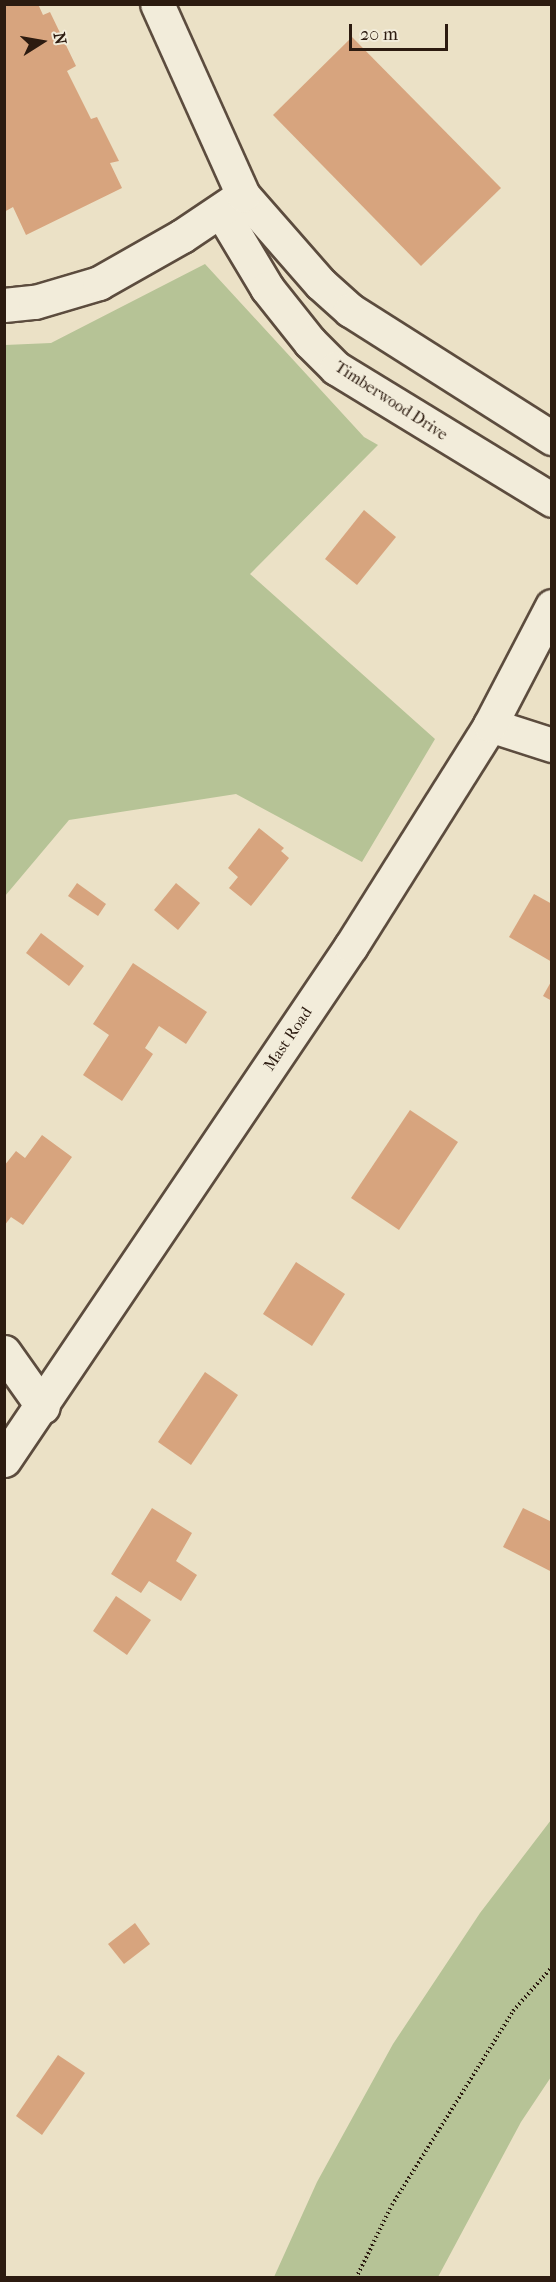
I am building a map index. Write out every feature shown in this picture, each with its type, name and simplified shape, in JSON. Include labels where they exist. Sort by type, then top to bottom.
[{"type":"street","name":"Timberwood Drive","points":[[157,4],[232,203],[267,288],[310,342],[336,368],[552,500]]},
{"type":"street","name":"Timberwood Drive","points":[[232,203],[350,310],[552,438]]},
{"type":"street","points":[[4,305],[35,302],[99,283],[232,203]]},
{"type":"street","name":"Mast Road","points":[[4,1460],[43,1407],[351,946],[490,725],[552,606]]},
{"type":"street","points":[[490,725],[552,745]]},
{"type":"street","points":[[4,1352],[43,1407]]},
{"type":"path","points":[[356,2277],[392,2205],[507,2021],[552,1967]]},
{"type":"green space","points":[[205,264],[364,437],[378,445],[250,574],[435,739],[362,862],[236,794],[69,820],[5,896],[5,345],[51,343]]},
{"type":"green space","points":[[551,1820],[551,2077],[521,2122],[438,2277],[274,2277],[317,2182],[393,2044],[480,1913]]},
{"type":"building","points":[[9,4],[38,4],[43,15],[50,12],[76,66],[67,71],[91,119],[97,117],[119,161],[110,163],[122,188],[26,235],[13,207],[4,212],[4,7]]},
{"type":"building","points":[[352,37],[501,188],[421,266],[273,115]]},
{"type":"building","points":[[364,510],[396,537],[357,585],[325,559]]},
{"type":"building","points":[[259,828],[284,848],[281,851],[289,858],[251,906],[229,888],[238,877],[228,868]]},
{"type":"building","points":[[77,883],[106,904],[98,916],[68,896]]},
{"type":"building","points":[[176,883],[200,903],[178,930],[154,910]]},
{"type":"building","points":[[534,894],[552,904],[552,962],[509,937]]},
{"type":"building","points":[[41,933],[84,966],[69,986],[26,953]]},
{"type":"building","points":[[133,963],[207,1012],[186,1044],[159,1026],[145,1048],[153,1054],[122,1101],[83,1075],[109,1035],[93,1024]]},
{"type":"building","points":[[552,980],[552,1001],[543,996]]},
{"type":"building","points":[[410,1110],[458,1142],[399,1230],[351,1198]]},
{"type":"building","points":[[42,1135],[72,1157],[23,1225],[11,1217],[4,1226],[4,1166],[16,1151],[25,1158]]},
{"type":"building","points":[[296,1262],[345,1294],[312,1346],[263,1314]]},
{"type":"building","points":[[205,1372],[238,1395],[191,1465],[158,1442]]},
{"type":"building","points":[[152,1508],[192,1533],[176,1561],[197,1575],[181,1601],[149,1581],[141,1593],[111,1574]]},
{"type":"building","points":[[523,1508],[552,1522],[552,1572],[503,1547]]},
{"type":"building","points":[[116,1596],[151,1620],[127,1655],[93,1631]]},
{"type":"building","points":[[135,1923],[150,1944],[124,1964],[108,1944]]},
{"type":"building","points":[[58,2055],[85,2073],[42,2135],[16,2116]]}]
